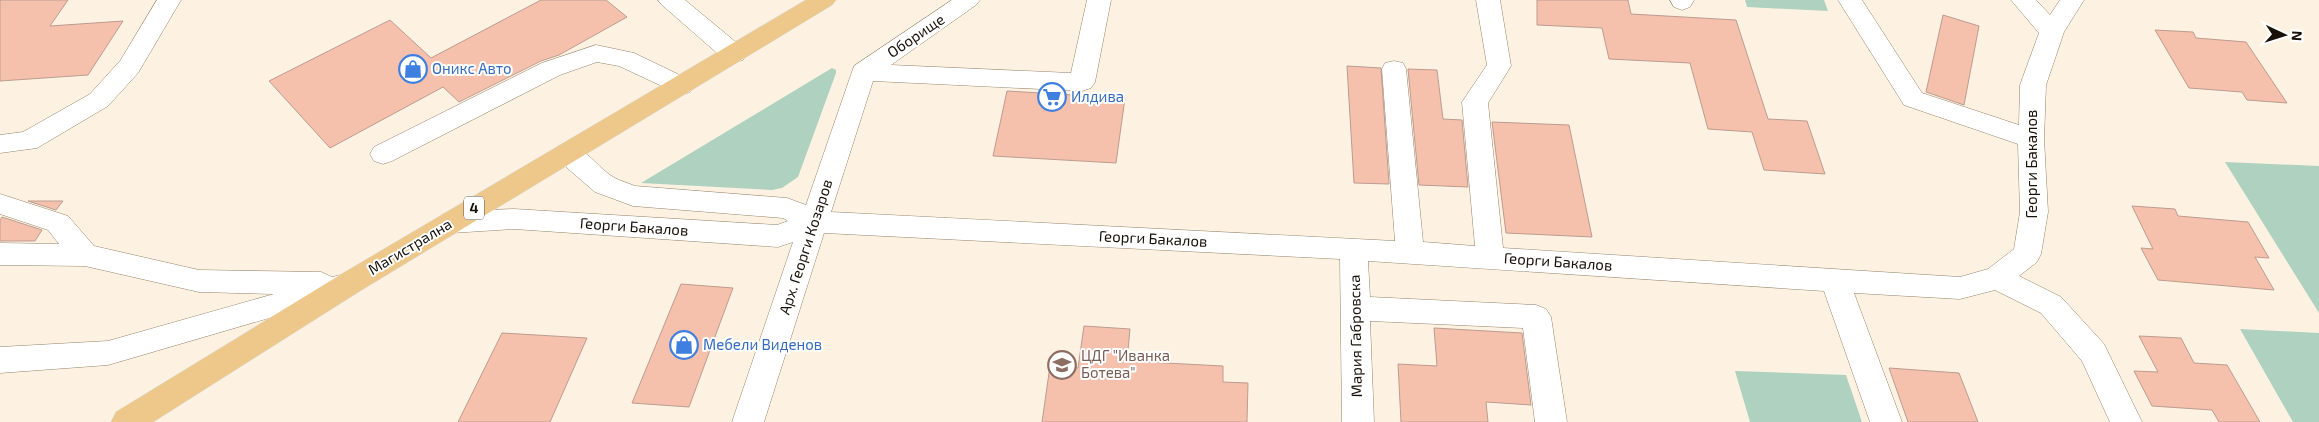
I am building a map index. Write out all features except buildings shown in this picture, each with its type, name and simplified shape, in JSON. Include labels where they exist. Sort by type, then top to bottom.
[{"type":"main road","name":"Магистрална","points":[[127,422],[350,283],[824,0]]},
{"type":"street","points":[[0,144],[28,141],[99,100],[129,66],[169,0]]},
{"type":"street","points":[[670,0],[734,54]]},
{"type":"street","name":"Оборище","points":[[863,72],[968,0]]},
{"type":"street","points":[[863,72],[1082,82],[1098,0]]},
{"type":"street","points":[[1488,0],[1499,66],[1475,102],[1490,258]]},
{"type":"street","points":[[1850,0],[1913,99],[2031,139]]},
{"type":"street","points":[[2023,0],[2052,32]]},
{"type":"street","name":"Георги Бакалов","points":[[451,222],[514,219],[778,236],[815,222],[1354,249],[1960,288],[1997,278],[2027,254],[2034,212],[2031,139],[2033,85],[2052,32],[2072,0]]},
{"type":"street","points":[[383,154],[551,69],[596,54],[625,59],[681,86]]},
{"type":"street","points":[[1394,69],[1410,253]]},
{"type":"street","name":"Арх. Георги Козаров","points":[[748,422],[863,72]]},
{"type":"street","name":"Георги Бакалов","points":[[567,152],[589,174],[605,185],[634,196],[787,208],[815,222]]},
{"type":"street","points":[[0,204],[58,223],[85,255]]},
{"type":"street","name":"Мария Габровска","points":[[1354,249],[1358,422]]},
{"type":"street","points":[[0,254],[85,255],[199,281],[350,283]]},
{"type":"street","points":[[1997,278],[2051,306],[2093,353],[2126,422]]},
{"type":"street","points":[[1835,280],[1886,422]]},
{"type":"street","points":[[0,360],[108,352],[350,283]]},
{"type":"street","points":[[1356,308],[1536,317],[1552,422]]},
{"type":"green space","points":[[1745,0],[1824,0],[1828,11],[1747,7]]},
{"type":"green space","points":[[832,68],[836,70],[836,73],[798,177],[782,188],[772,190],[641,183]]},
{"type":"green space","points":[[2225,162],[2319,166],[2319,313]]},
{"type":"green space","points":[[2240,329],[2319,333],[2319,422],[2293,422]]},
{"type":"green space","points":[[1735,371],[1846,375],[1862,422],[1750,422]]},
{"type":"place","name":"Оникс Авто","points":[[413,69]]},
{"type":"place","name":"Илдива","points":[[1052,97]]},
{"type":"place","name":"Мебели Виденов","points":[[684,345]]},
{"type":"place","name":"ЦДГ \"Иванка Ботева\"","points":[[1062,365]]}]
